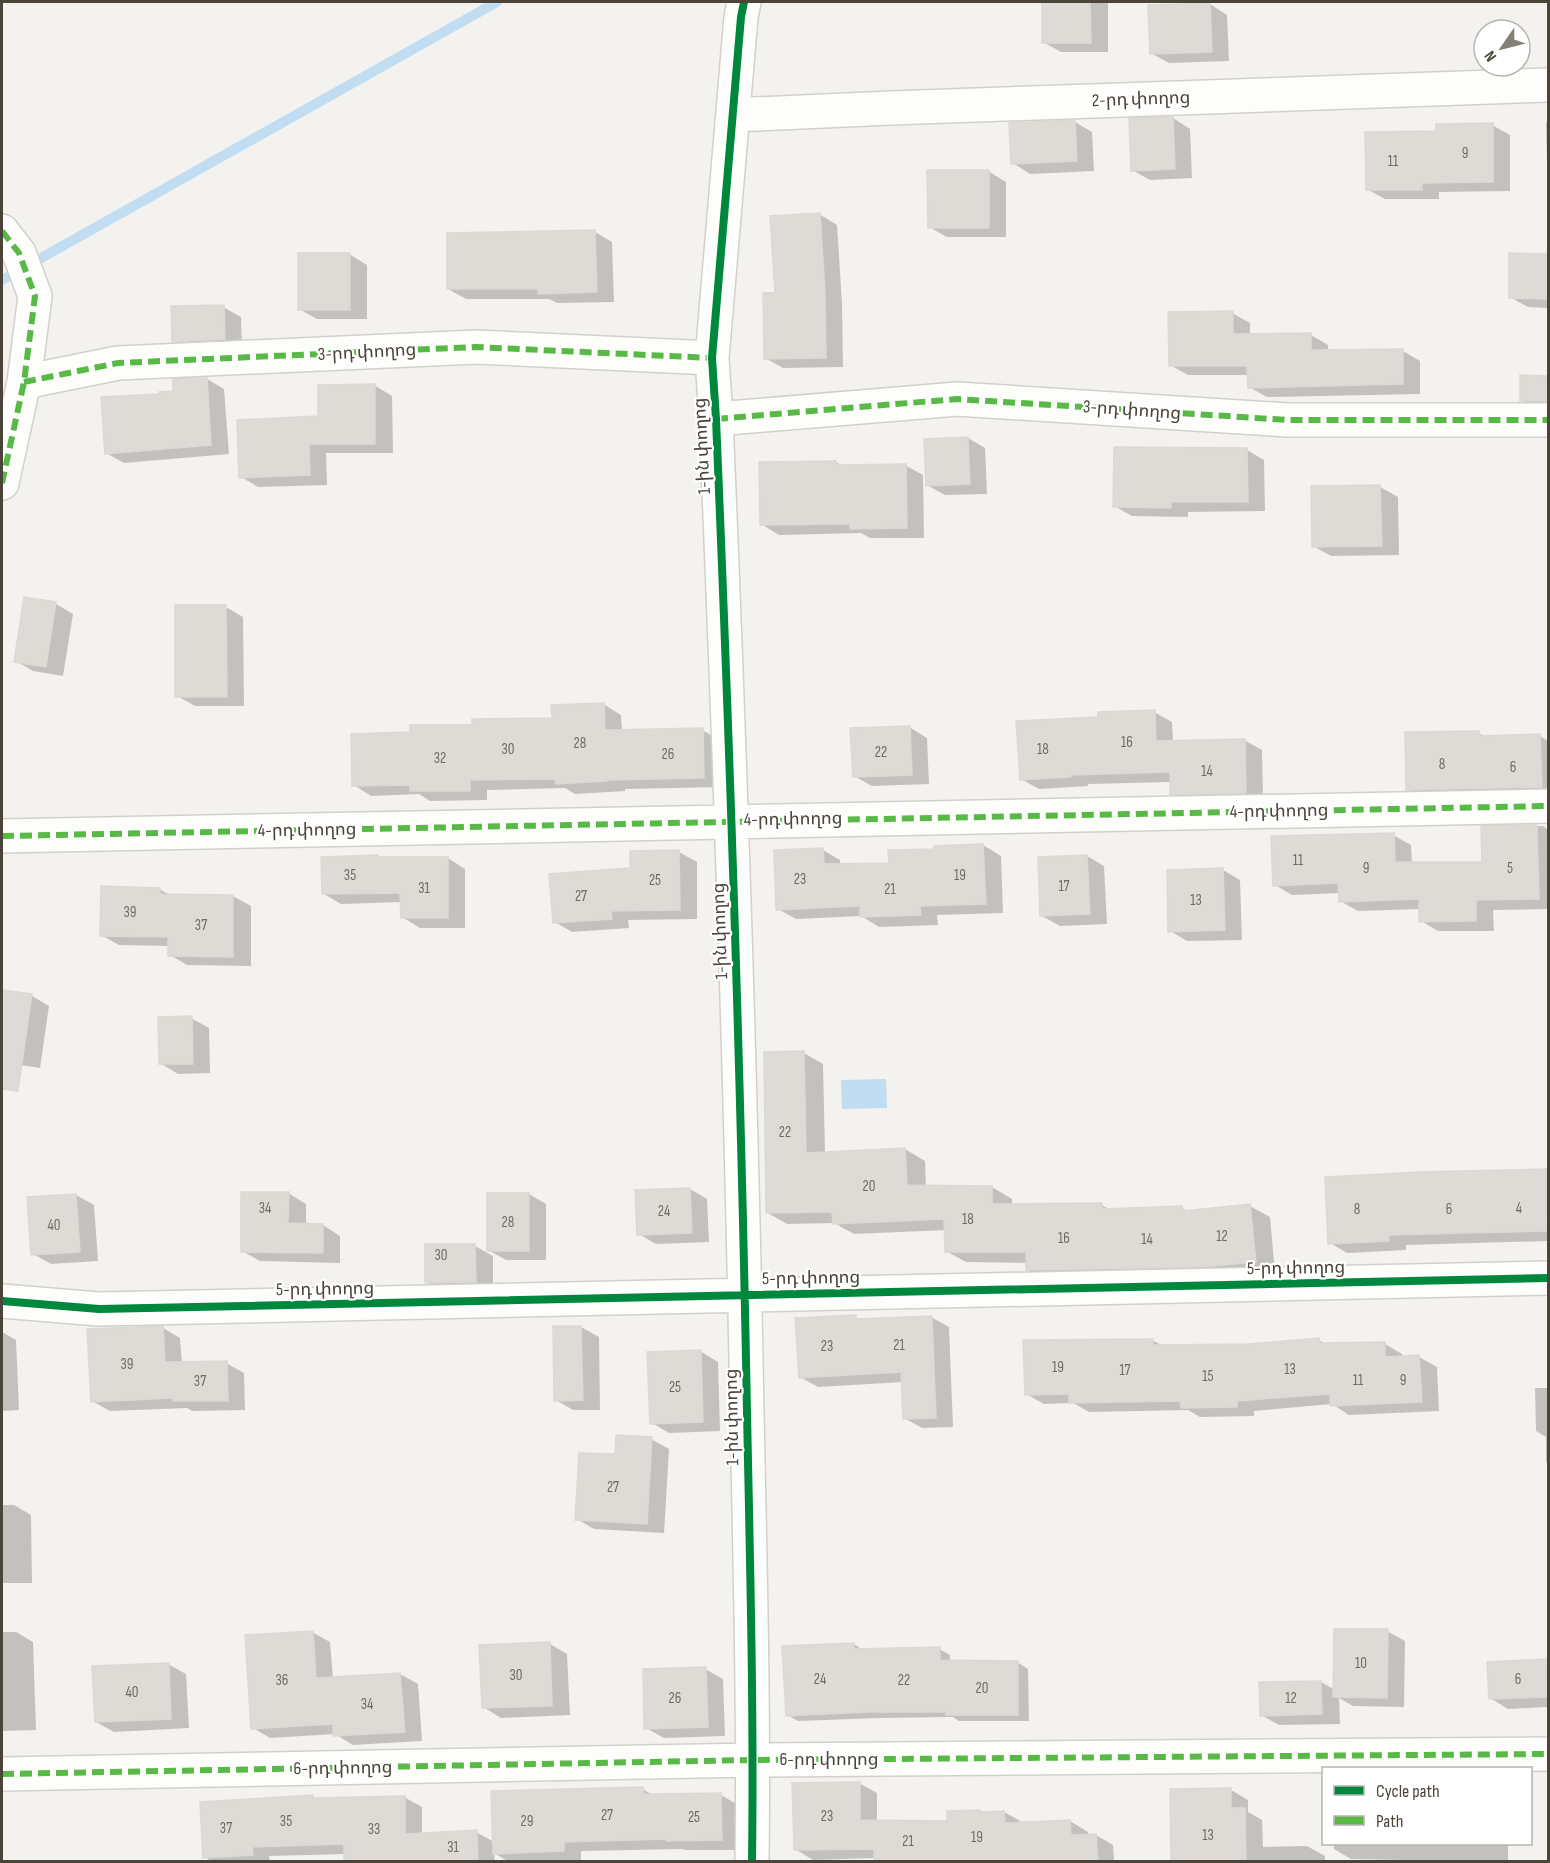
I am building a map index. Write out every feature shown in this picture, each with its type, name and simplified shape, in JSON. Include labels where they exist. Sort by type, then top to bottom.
[{"type":"street","name":"1-ին փողոց","points":[[744,2],[712,358],[717,419],[732,820],[745,1295],[753,1760],[752,1862]]},
{"type":"street","name":"2-րդ փողոց","points":[[733,115],[1548,85]]},
{"type":"street","points":[[2,483],[24,382],[35,296],[10,242]]},
{"type":"street","name":"3-րդ փողոց","points":[[24,382],[118,363],[476,347],[712,358]]},
{"type":"street","name":"3-րդ փողոց","points":[[717,419],[957,399],[1288,420],[1548,420]]},
{"type":"street","name":"4-րդ փողոց","points":[[2,836],[732,820],[1548,806]]},
{"type":"street","name":"5-րդ փողոց","points":[[2,1301],[99,1309],[1548,1278]]},
{"type":"street","name":"6-րդ փողոց","points":[[2,1774],[753,1760],[1548,1754]]},
{"type":"water","points":[[886,1079],[887,1108],[842,1109],[841,1080]]},
{"type":"building","points":[[1042,2],[1090,2],[1091,43],[1042,43]]},
{"type":"building","points":[[1210,3],[1212,52],[1150,54],[1148,5]]},
{"type":"building","points":[[1173,117],[1175,169],[1131,171],[1129,118]]},
{"type":"building","points":[[1075,120],[1077,161],[1011,164],[1009,123]]},
{"type":"building","points":[[1493,123],[1493,182],[1422,183],[1422,190],[1366,190],[1365,132],[1436,131],[1436,124]]},
{"type":"building","points":[[927,170],[989,170],[989,228],[928,228]]},
{"type":"building","points":[[820,213],[826,358],[764,359],[763,293],[775,293],[770,216]]},
{"type":"building","points":[[595,230],[597,292],[538,294],[538,289],[447,289],[447,233]]},
{"type":"building","points":[[298,253],[350,253],[350,310],[298,310]]},
{"type":"building","points":[[1509,253],[1548,254],[1548,299],[1509,298]]},
{"type":"building","points":[[224,305],[225,339],[172,342],[171,306]]},
{"type":"building","points":[[1233,311],[1233,334],[1311,333],[1311,350],[1403,349],[1403,384],[1248,388],[1247,366],[1169,366],[1168,312]]},
{"type":"building","points":[[1520,375],[1548,376],[1548,401],[1520,401]]},
{"type":"building","points":[[207,378],[211,445],[105,454],[101,397],[159,394],[159,392],[173,391],[173,379]]},
{"type":"building","points":[[375,384],[375,444],[309,444],[310,475],[239,478],[237,420],[318,416],[318,385]]},
{"type":"building","points":[[968,437],[970,484],[926,486],[924,439]]},
{"type":"building","points":[[1114,447],[1247,448],[1248,502],[1171,502],[1171,508],[1113,507]]},
{"type":"building","points":[[836,461],[836,465],[906,464],[907,528],[850,529],[850,524],[760,525],[759,462]]},
{"type":"building","points":[[1380,485],[1382,546],[1312,547],[1311,486]]},
{"type":"building","points":[[24,597],[56,602],[46,667],[14,662]]},
{"type":"building","points":[[175,605],[226,605],[227,697],[175,697]]},
{"type":"building","points":[[604,703],[605,730],[703,728],[704,778],[607,780],[556,784],[555,779],[470,780],[470,791],[410,791],[410,785],[352,786],[351,734],[410,732],[410,725],[472,725],[472,719],[552,718],[551,705]]},
{"type":"building","points":[[1155,710],[1156,741],[1245,739],[1246,793],[1170,795],[1170,772],[1071,775],[1071,777],[1020,780],[1016,721],[1098,717],[1098,712]]},
{"type":"building","points":[[910,726],[912,775],[853,777],[850,728]]},
{"type":"building","points":[[1479,731],[1479,736],[1540,734],[1542,787],[1406,790],[1405,732]]},
{"type":"building","points":[[1537,825],[1539,899],[1476,900],[1476,921],[1419,922],[1419,899],[1339,902],[1338,883],[1273,886],[1271,836],[1394,833],[1395,862],[1482,862],[1481,826]]},
{"type":"building","points":[[983,844],[986,904],[920,906],[921,915],[860,917],[860,906],[776,910],[774,850],[823,848],[824,864],[889,863],[888,850],[934,849],[934,846]]},
{"type":"building","points":[[679,850],[680,910],[611,911],[612,919],[553,923],[549,874],[630,868],[630,851]]},
{"type":"building","points":[[378,855],[378,857],[448,857],[448,918],[401,918],[400,893],[322,894],[321,857]]},
{"type":"building","points":[[1087,855],[1090,914],[1040,916],[1038,857]]},
{"type":"building","points":[[1223,868],[1225,930],[1168,932],[1167,870]]},
{"type":"building","points":[[101,886],[160,888],[160,894],[233,895],[233,957],[168,956],[168,937],[100,936]]},
{"type":"building","points":[[2,990],[32,994],[18,1091],[2,1089]]},
{"type":"building","points":[[192,1016],[193,1064],[159,1064],[158,1017]]},
{"type":"building","points":[[804,1051],[806,1153],[905,1148],[907,1185],[992,1186],[992,1204],[1102,1203],[1102,1209],[1182,1206],[1183,1211],[1250,1204],[1256,1262],[1203,1267],[1026,1270],[1026,1252],[945,1252],[944,1219],[833,1224],[832,1212],[766,1213],[764,1052]]},
{"type":"building","points":[[1546,1169],[1548,1231],[1389,1235],[1389,1241],[1328,1244],[1325,1177]]},
{"type":"building","points":[[690,1188],[692,1233],[637,1235],[635,1190]]},
{"type":"building","points":[[241,1192],[289,1192],[288,1223],[323,1224],[323,1253],[241,1252]]},
{"type":"building","points":[[487,1193],[529,1193],[529,1251],[487,1251]]},
{"type":"building","points":[[76,1194],[80,1252],[31,1255],[27,1197]]},
{"type":"building","points":[[425,1244],[475,1244],[476,1282],[425,1283]]},
{"type":"building","points":[[856,1315],[856,1319],[932,1316],[936,1418],[903,1419],[901,1372],[799,1378],[795,1318]]},
{"type":"building","points":[[163,1326],[165,1362],[227,1361],[228,1401],[173,1401],[173,1398],[91,1402],[87,1329]]},
{"type":"building","points":[[553,1326],[581,1326],[583,1400],[554,1401]]},
{"type":"building","points":[[1319,1338],[1319,1343],[1385,1342],[1385,1357],[1419,1355],[1422,1402],[1330,1406],[1330,1394],[1237,1401],[1237,1407],[1181,1408],[1180,1401],[1069,1403],[1069,1394],[1025,1395],[1023,1340],[1153,1339],[1153,1345],[1248,1344]]},
{"type":"building","points":[[701,1350],[703,1422],[650,1424],[647,1352]]},
{"type":"building","points":[[616,1435],[652,1437],[647,1524],[575,1520],[579,1453],[615,1454]]},
{"type":"building","points":[[1334,1629],[1388,1629],[1387,1698],[1333,1697]]},
{"type":"building","points":[[313,1631],[316,1678],[400,1673],[405,1732],[333,1736],[333,1724],[251,1729],[245,1635]]},
{"type":"building","points":[[550,1642],[552,1706],[482,1708],[479,1645]]},
{"type":"building","points":[[854,1643],[854,1649],[940,1647],[940,1660],[1018,1661],[1018,1715],[867,1712],[786,1716],[782,1646]]},
{"type":"building","points":[[1547,1659],[1548,1697],[1489,1699],[1487,1662]]},
{"type":"building","points":[[169,1663],[171,1719],[95,1722],[92,1666]]},
{"type":"building","points":[[706,1667],[708,1727],[644,1729],[643,1669]]},
{"type":"building","points":[[1321,1681],[1322,1714],[1260,1716],[1259,1682]]},
{"type":"building","points":[[860,1782],[860,1820],[947,1821],[947,1811],[980,1810],[980,1812],[1004,1811],[1005,1823],[1070,1820],[1071,1835],[1096,1834],[1098,1862],[874,1862],[874,1849],[794,1850],[792,1783]]},
{"type":"building","points":[[643,1787],[644,1794],[721,1793],[722,1840],[564,1842],[564,1851],[493,1854],[491,1791]]},
{"type":"building","points":[[1231,1788],[1231,1808],[1245,1808],[1246,1862],[1171,1862],[1170,1789]]},
{"type":"building","points":[[313,1795],[313,1798],[405,1796],[405,1834],[477,1830],[478,1862],[344,1862],[344,1844],[252,1847],[253,1855],[203,1858],[200,1802]]},
{"type":"waterway","points":[[2,280],[497,2]]},
{"type":"marked path","points":[[2,231],[19,253],[35,296],[24,382],[2,483]]},
{"type":"marked path","points":[[24,382],[118,363],[476,347],[712,358]]},
{"type":"marked path","points":[[716,419],[957,399],[1288,420],[1548,420]]},
{"type":"marked path","points":[[2,836],[1548,806]]},
{"type":"marked path","points":[[2,1774],[753,1760],[1548,1754]]},
{"type":"cycle path","points":[[744,2],[712,358],[726,667],[742,1164],[751,1637],[752,1862]]},
{"type":"cycle path","points":[[2,1301],[99,1309],[1548,1278]]}]
